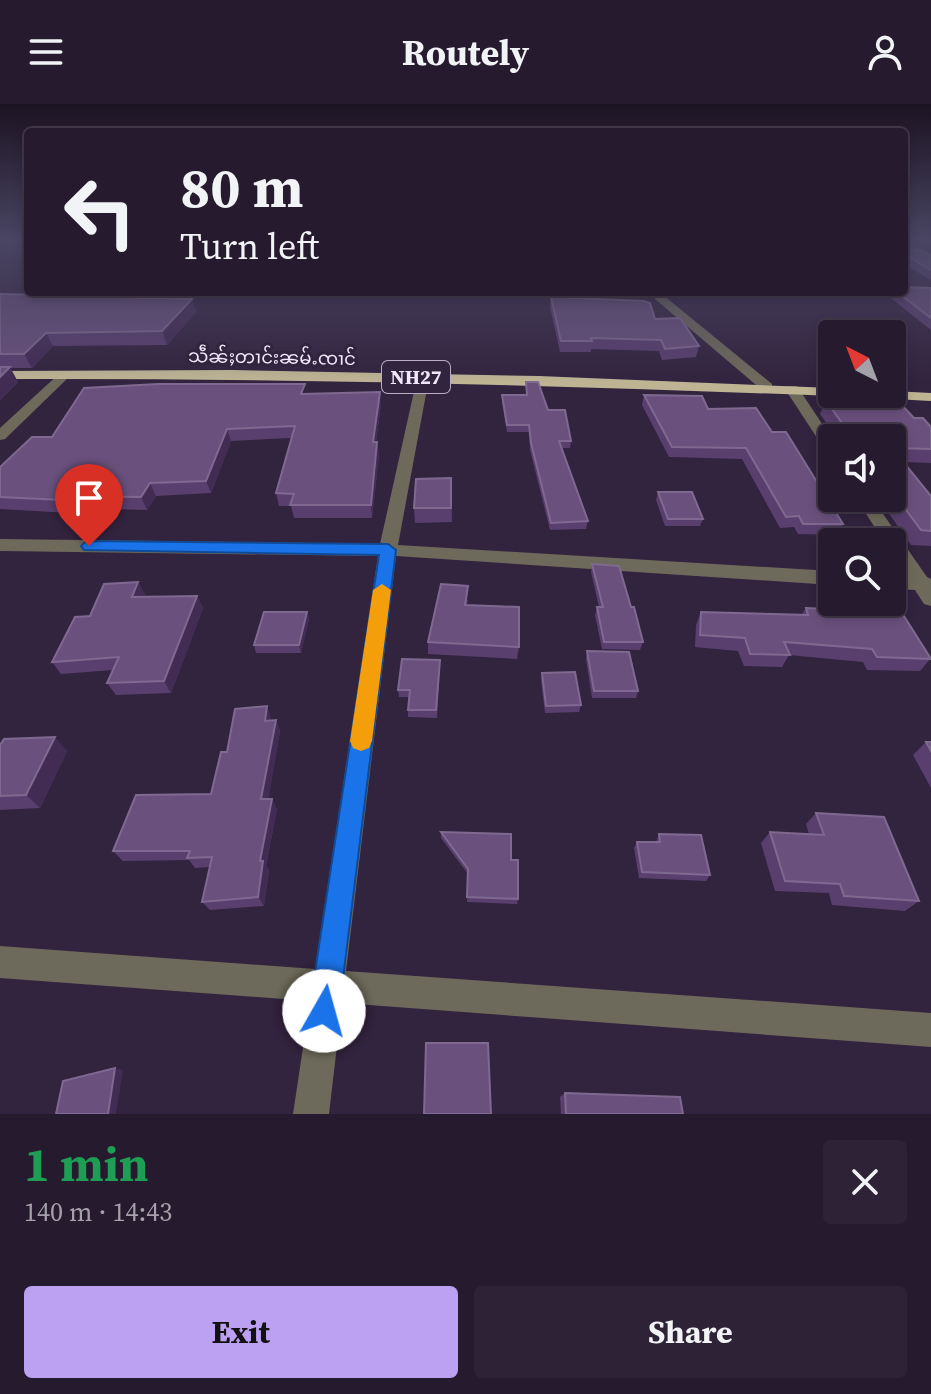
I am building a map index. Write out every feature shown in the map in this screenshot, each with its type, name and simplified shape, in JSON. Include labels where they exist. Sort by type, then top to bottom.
[{"type":"highway","name":"သဵၼ်ႈတၢင်းၼမ်ႉၸၢင်","points":[[0,375],[423,378],[818,391]]},
{"type":"highway","points":[[906,396],[931,397]]},
{"type":"street","points":[[659,297],[767,387]]},
{"type":"street","points":[[0,436],[65,375]]},
{"type":"street","points":[[311,1114],[388,550],[423,378]]},
{"type":"street","points":[[792,389],[818,429]]},
{"type":"street","points":[[874,512],[928,589]]},
{"type":"street","points":[[0,545],[388,550],[818,577]]},
{"type":"street","points":[[906,585],[928,589]]},
{"type":"street","points":[[0,962],[931,1030]]},
{"type":"building","points":[[908,287],[931,288],[931,318],[902,296],[908,296]]},
{"type":"building","points":[[0,294],[192,299],[162,331],[46,333],[24,354],[0,354]]},
{"type":"building","points":[[551,297],[644,301],[650,303],[655,319],[680,318],[699,346],[665,349],[661,340],[591,338],[592,341],[561,341]]},
{"type":"building","points":[[0,367],[10,367],[0,377]]},
{"type":"building","points":[[526,382],[538,382],[548,410],[565,410],[571,441],[559,441],[588,521],[551,523],[529,425],[507,425],[502,395],[527,395]]},
{"type":"building","points":[[158,384],[305,384],[301,394],[380,392],[373,442],[377,442],[371,505],[290,505],[294,494],[276,493],[295,426],[227,429],[206,481],[150,483],[141,497],[67,496],[62,500],[0,497],[0,467],[32,437],[52,437],[84,388]]},
{"type":"building","points":[[644,395],[702,396],[708,409],[756,408],[772,432],[786,432],[818,484],[818,512],[836,512],[843,524],[803,524],[799,516],[786,517],[746,448],[672,447]]},
{"type":"building","points":[[831,408],[905,408],[914,418],[923,418],[931,427],[931,449],[906,448],[906,424],[843,424]]},
{"type":"building","points":[[906,465],[931,496],[931,531],[921,530],[906,510]]},
{"type":"building","points":[[451,478],[451,508],[414,508],[416,479]]},
{"type":"building","points":[[658,492],[692,492],[703,519],[668,519]]},
{"type":"building","points":[[592,564],[619,566],[643,642],[604,642],[597,607],[603,607]]},
{"type":"building","points":[[138,582],[132,597],[197,596],[164,681],[107,683],[119,657],[52,662],[75,617],[90,616],[104,584]]},
{"type":"building","points":[[441,584],[468,586],[465,605],[519,607],[519,647],[428,642]]},
{"type":"building","points":[[806,608],[818,609],[818,616],[904,616],[931,659],[877,657],[872,649],[784,642],[790,655],[750,654],[745,638],[700,635],[701,612],[808,615]]},
{"type":"building","points":[[264,612],[307,612],[299,645],[254,645]]},
{"type":"building","points":[[587,651],[629,652],[638,691],[594,691]]},
{"type":"building","points":[[402,659],[440,660],[436,710],[408,710],[410,690],[398,690]]},
{"type":"building","points":[[575,672],[581,705],[546,706],[542,673]]},
{"type":"building","points":[[267,706],[265,721],[276,720],[261,799],[272,799],[260,861],[263,861],[258,897],[202,902],[212,857],[187,858],[190,851],[113,851],[136,795],[211,794],[221,752],[227,752],[235,709]]},
{"type":"building","points":[[55,737],[26,795],[0,796],[0,745],[4,739]]},
{"type":"building","points":[[816,813],[884,817],[919,901],[844,896],[840,884],[785,881],[770,832],[824,835]]},
{"type":"building","points":[[441,832],[511,834],[511,860],[518,860],[518,899],[467,897],[468,869]]},
{"type":"building","points":[[659,834],[701,835],[710,875],[642,872],[637,842],[660,842]]},
{"type":"building","points":[[426,1043],[488,1043],[491,1114],[424,1114]]},
{"type":"building","points":[[115,1068],[108,1114],[56,1114],[63,1081]]},
{"type":"building","points":[[565,1093],[680,1097],[683,1114],[566,1114]]},
{"type":"slow traffic","points":[[361,741],[382,590]]},
{"type":"route","points":[[89,546],[388,550],[324,1011]]}]
